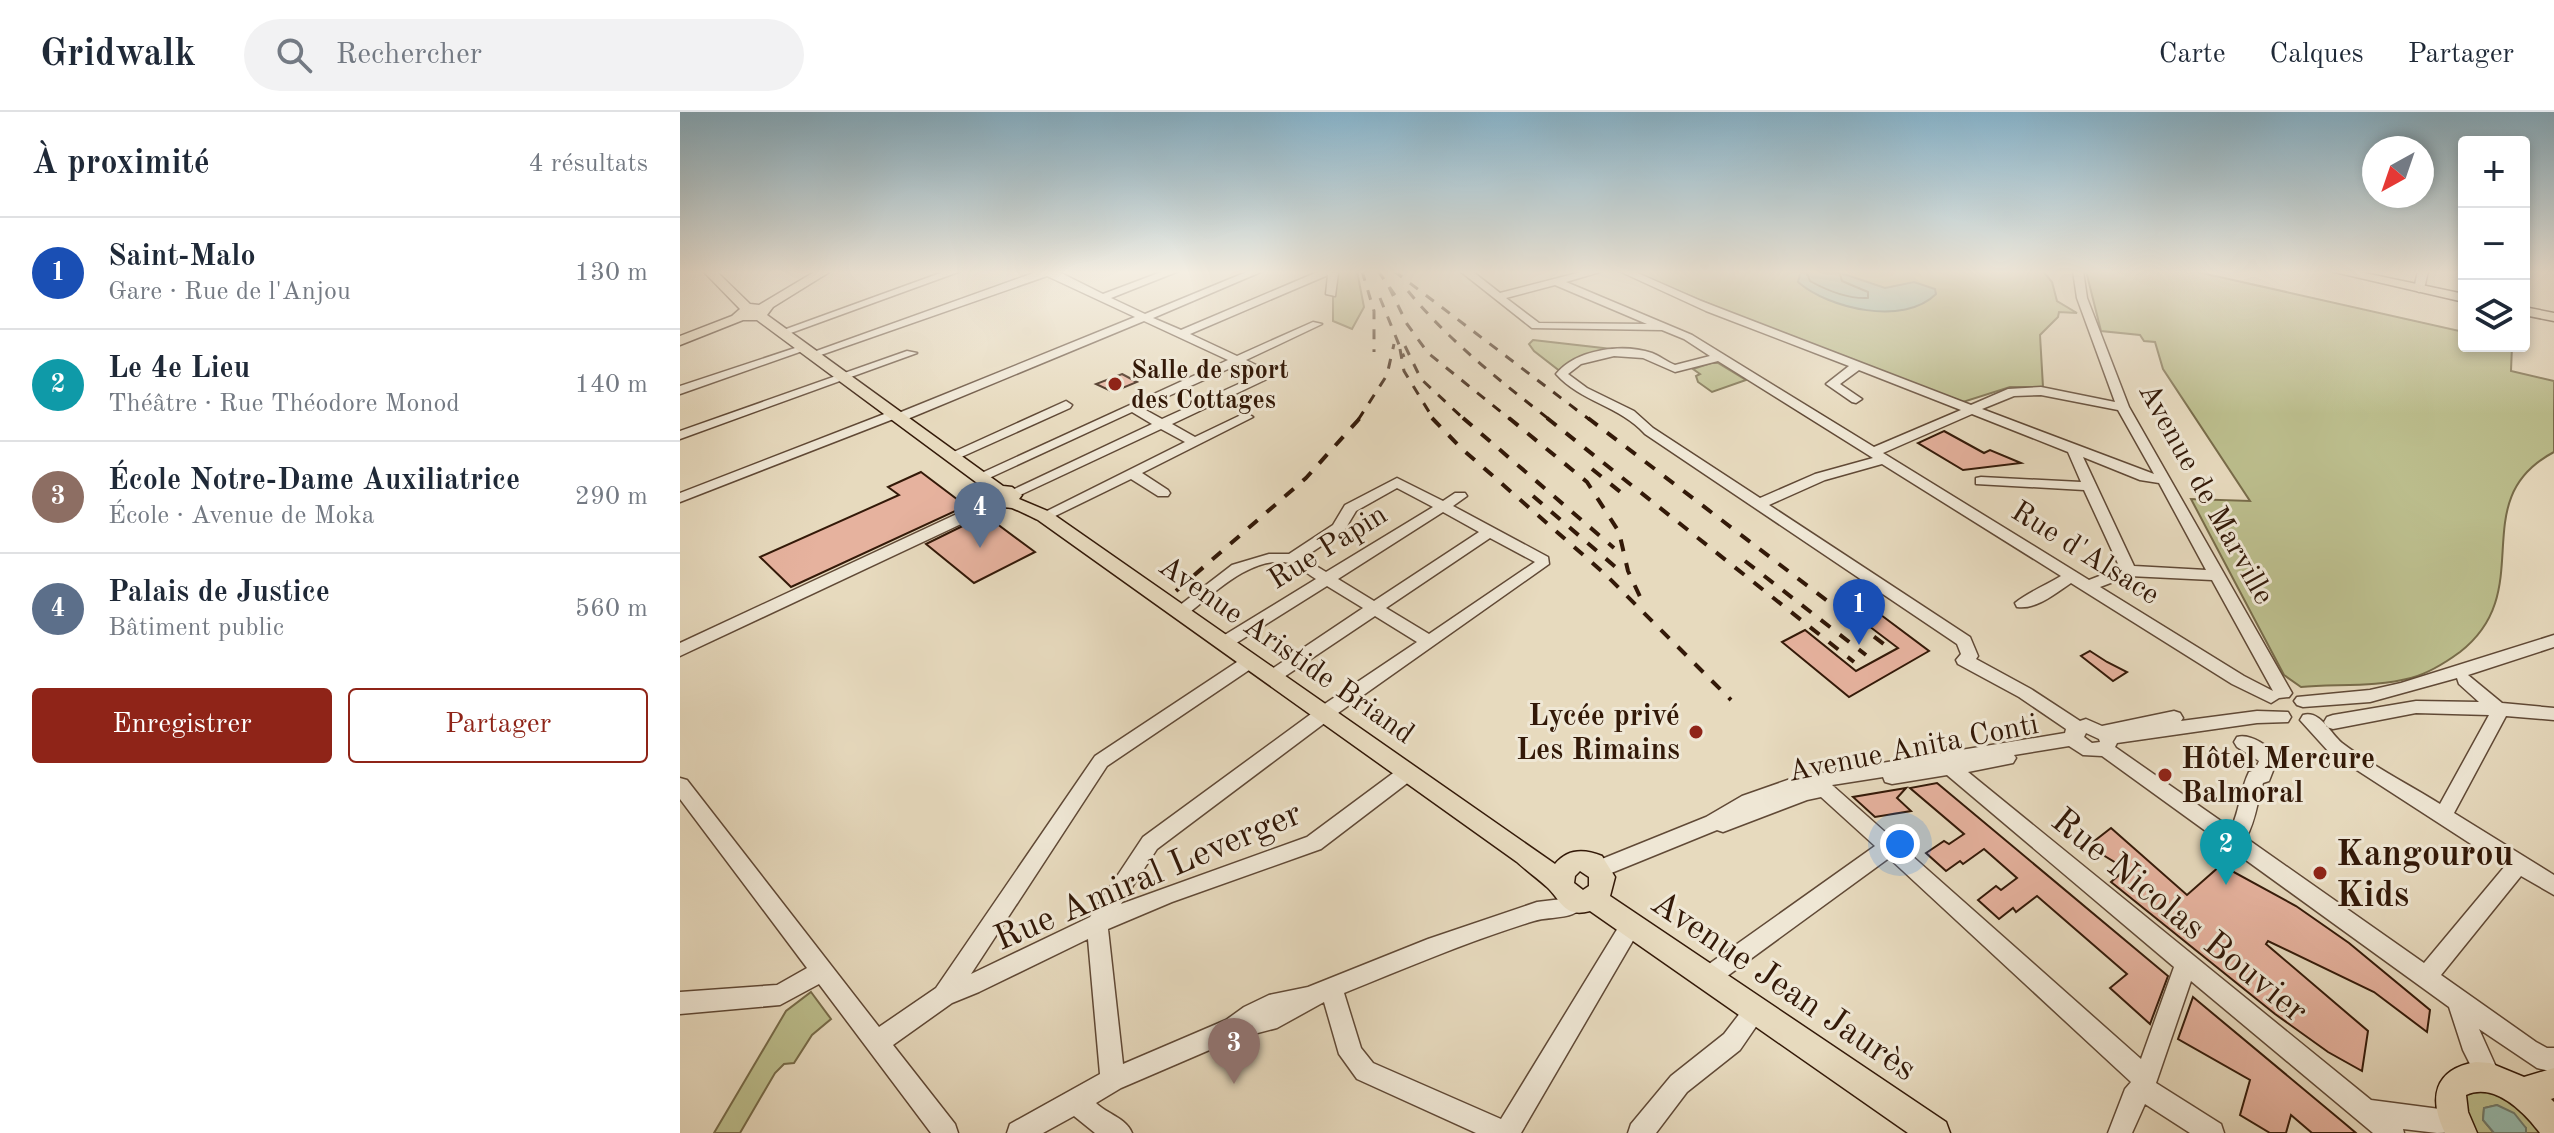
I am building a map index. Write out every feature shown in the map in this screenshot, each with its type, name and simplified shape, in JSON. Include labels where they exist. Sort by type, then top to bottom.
[{"type":"main road","points":[[680,341],[730,319]]},
{"type":"main road","name":"Avenue Aristide Briand","points":[[763,319],[954,455],[1003,497],[1044,516],[1324,715],[1573,886]]},
{"type":"main road","points":[[1573,886],[1604,885],[1599,869]]},
{"type":"main road","name":"Avenue Jean Jaurès","points":[[1573,886],[1935,1133]]},
{"type":"main road","points":[[2458,1128],[2449,1108],[2448,1095],[2453,1085],[2461,1079],[2489,1078],[2522,1093],[2554,1126]]},
{"type":"main road","points":[[2522,1093],[2554,1083]]},
{"type":"street","points":[[784,332],[822,319]]},
{"type":"street","points":[[680,390],[907,319]]},
{"type":"street","points":[[680,498],[1142,319]]},
{"type":"street","points":[[680,650],[1263,377],[1260,371],[1145,319]]},
{"type":"street","points":[[1181,334],[1217,319]]},
{"type":"street","points":[[1524,319],[1542,327],[1668,327]]},
{"type":"street","name":"Rue d'Alsace","points":[[1647,319],[1668,327],[1719,357],[2277,703]]},
{"type":"street","points":[[1736,319],[2145,477],[2165,480]]},
{"type":"street","name":"Avenue de Marville","points":[[2090,319],[2123,407],[2218,575],[2277,703]]},
{"type":"street","points":[[982,476],[1317,324]]},
{"type":"street","points":[[1719,357],[1683,369],[1670,368],[1650,356],[1619,351],[1569,365],[1562,374],[1598,398],[1614,403],[1641,419],[1649,431],[1964,641],[1970,650],[1970,656],[1964,660],[2025,693],[2076,737],[2092,726],[2105,740],[2233,839],[2425,978],[2537,1056],[2554,1060]]},
{"type":"street","points":[[680,435],[911,353]]},
{"type":"street","points":[[1856,399],[1832,384],[1857,366]]},
{"type":"street","points":[[1761,503],[1879,456],[2001,395],[2026,390],[2123,407]]},
{"type":"street","points":[[954,455],[1066,405]]},
{"type":"street","points":[[1132,407],[1194,442]]},
{"type":"street","points":[[1044,516],[1247,417]]},
{"type":"street","points":[[2075,450],[2129,571]]},
{"type":"street","points":[[1132,473],[1163,493]]},
{"type":"street","points":[[1981,481],[2089,486]]},
{"type":"street","points":[[1113,1080],[1097,924],[1150,843],[1324,715],[1542,564],[1540,557],[1397,482],[1350,508],[1339,528],[1292,558],[1269,559],[1237,568],[1179,612]]},
{"type":"street","name":"Rue Papin","points":[[1224,643],[1460,496]]},
{"type":"street","points":[[1272,677],[1490,531]]},
{"type":"street","points":[[1292,558],[1428,641]]},
{"type":"street","points":[[2088,587],[2117,573],[2129,571],[2218,575]]},
{"type":"street","points":[[2023,603],[2072,576]]},
{"type":"street","points":[[2105,740],[2257,717],[2277,703],[2297,722],[2308,711],[2331,700],[2407,689],[2554,641]]},
{"type":"street","points":[[2308,711],[2401,700],[2554,650]]},
{"type":"street","points":[[877,1042],[944,995],[1101,761],[1249,662]]},
{"type":"street","points":[[2465,680],[2500,711]]},
{"type":"street","points":[[2333,722],[2416,707],[2529,710],[2554,714]]},
{"type":"street","points":[[2308,711],[2335,747],[2554,886]]},
{"type":"street","points":[[2443,816],[2500,711]]},
{"type":"street","name":"Avenue Anita Conti","points":[[1820,785],[1952,769],[2076,737]]},
{"type":"street","name":"Avenue Anita Conti","points":[[1599,869],[1713,823],[1727,824],[1820,785],[2076,737]]},
{"type":"street","points":[[2233,839],[2240,831],[2256,777],[2262,776],[2269,758],[2243,742]]},
{"type":"street","name":"Rue Nicolas Bouvier","points":[[1952,769],[2392,1133]]},
{"type":"street","name":"Rue Amiral Leverger","points":[[944,995],[1165,896],[1314,843],[1407,773]]},
{"type":"street","points":[[680,785],[946,1133]]},
{"type":"street","points":[[1820,785],[1890,846],[2144,1084],[2212,1133]]},
{"type":"street","points":[[1707,978],[1890,846]]},
{"type":"street","points":[[2425,978],[2519,864]]},
{"type":"street","points":[[1019,1133],[1113,1080],[1233,1028],[1269,1020],[1320,992],[1428,949],[1537,911],[1555,911],[1573,886]]},
{"type":"street","points":[[1320,992],[1351,1054],[1365,1071],[1506,1133],[1631,925]]},
{"type":"street","points":[[2120,1133],[2137,1091],[2144,1084],[2186,965]]},
{"type":"street","points":[[680,1003],[780,995],[822,971]]},
{"type":"street","points":[[2459,1002],[2475,1050],[2489,1078]]},
{"type":"street","points":[[1640,1133],[1679,1084],[1732,1042],[1755,1012]]},
{"type":"street","points":[[1075,1100],[1096,1120],[1120,1133]]},
{"type":"street","points":[[2366,1112],[2458,1128]]},
{"type":"green space","points":[[1333,319],[1358,319],[1352,329]]},
{"type":"green space","points":[[1745,319],[2056,319],[2040,335],[2043,387],[2010,387],[1963,402]]},
{"type":"green space","points":[[2098,319],[2405,319],[2458,331],[2458,352],[2512,352],[2511,371],[2554,381],[2554,452],[2527,472],[2512,495],[2505,520],[2496,601],[2483,628],[2460,652],[2443,664],[2411,678],[2384,683],[2301,687],[2284,675],[2191,499],[2250,501],[2163,369],[2155,342],[2144,341],[2140,335],[2101,331]]},
{"type":"green space","points":[[1533,340],[1612,349],[1566,364],[1561,372],[1534,351],[1529,344]]},
{"type":"green space","points":[[1718,363],[1746,380],[1712,392],[1698,382],[1696,376],[1700,374],[1693,369]]},
{"type":"green space","points":[[811,992],[831,1019],[812,1035],[794,1063],[784,1064],[775,1073],[740,1133],[714,1133],[786,1011]]},
{"type":"green space","points":[[2474,1088],[2504,1093],[2545,1133],[2526,1133],[2526,1128],[2497,1105],[2484,1108],[2483,1120],[2494,1133],[2475,1133],[2466,1121],[2466,1093]]},
{"type":"water","points":[[2497,1105],[2514,1113],[2526,1128],[2526,1133],[2494,1133],[2483,1120],[2484,1108]]},
{"type":"building","name":"Salle de sport des Cottages","points":[[1122,374],[1137,382],[1113,392],[1096,384]]},
{"type":"building","points":[[1944,431],[1984,453],[1990,450],[2021,463],[1963,470],[1918,443]]},
{"type":"building","points":[[921,472],[966,506],[791,587],[760,557],[899,495],[888,487]]},
{"type":"building","points":[[985,515],[1035,552],[974,583],[926,544]]},
{"type":"building","points":[[1877,612],[1929,651],[1849,697],[1782,642],[1805,630],[1856,671],[1898,648],[1861,620]]},
{"type":"building","points":[[2090,651],[2127,672],[2113,681],[2081,656]]},
{"type":"building","points":[[1937,783],[2168,976],[2150,1024],[2110,988],[2127,974],[2037,896],[2016,912],[2013,908],[1999,919],[1978,900],[1996,886],[2001,890],[2017,878],[1984,849],[1963,864],[1960,861],[1946,871],[1926,853],[1944,841],[1949,844],[1964,834],[1910,788]]},
{"type":"building","points":[[1906,788],[1897,798],[1911,811],[1875,817],[1853,797]]},
{"type":"building","points":[[2111,828],[2187,895],[2221,865],[2296,906],[2349,943],[2430,1010],[2427,1032],[2374,992],[2268,941],[2266,944],[2368,1031],[2362,1071],[2328,1052],[2275,1014],[2111,882],[2126,869],[2088,846]]},
{"type":"building","points":[[2193,997],[2356,1133],[2312,1133],[2291,1115],[2286,1133],[2270,1133],[2240,1115],[2250,1080],[2178,1039]]},
{"type":"railway","points":[[1374,319],[1374,352]]},
{"type":"railway","points":[[1388,319],[1404,357]]},
{"type":"railway","points":[[1404,319],[1428,353],[1511,420]]},
{"type":"railway","points":[[1433,319],[1458,344],[1550,420]]},
{"type":"railway","points":[[1457,319],[1590,420]]},
{"type":"railway","points":[[1358,420],[1387,375],[1394,344]]},
{"type":"railway","points":[[1405,346],[1421,379],[1465,420]]},
{"type":"railway","points":[[1400,349],[1404,371],[1434,420]]},
{"type":"railway","points":[[1176,591],[1306,478],[1360,418]]},
{"type":"railway","points":[[1432,418],[1461,448],[1605,574],[1731,700]]},
{"type":"railway","points":[[1463,418],[1614,548]]},
{"type":"railway","points":[[1509,418],[1587,482],[1619,532],[1628,571],[1643,603]]},
{"type":"railway","points":[[1547,418],[1854,662]]},
{"type":"railway","points":[[1588,418],[1885,645]]},
{"type":"railway","points":[[1592,469],[1629,499]]},
{"type":"railway","points":[[1533,496],[1619,570]]},
{"type":"railway","points":[[1745,561],[1866,655]]},
{"type":"place","name":"Salle de sport des Cottages","points":[[1115,384]]},
{"type":"place","name":"Palais de Justice","points":[[980,548]]},
{"type":"place","name":"Saint-Malo","points":[[1859,645]]},
{"type":"place","name":"Lycée privé Les Rimains","points":[[1696,732]]},
{"type":"place","name":"Hôtel Mercure Balmoral","points":[[2165,775]]},
{"type":"place","name":"Kangourou Kids","points":[[2320,873]]},
{"type":"place","name":"Le 4e Lieu","points":[[2226,885]]},
{"type":"place","name":"École Notre-Dame Auxiliatrice","points":[[1234,1084]]}]
